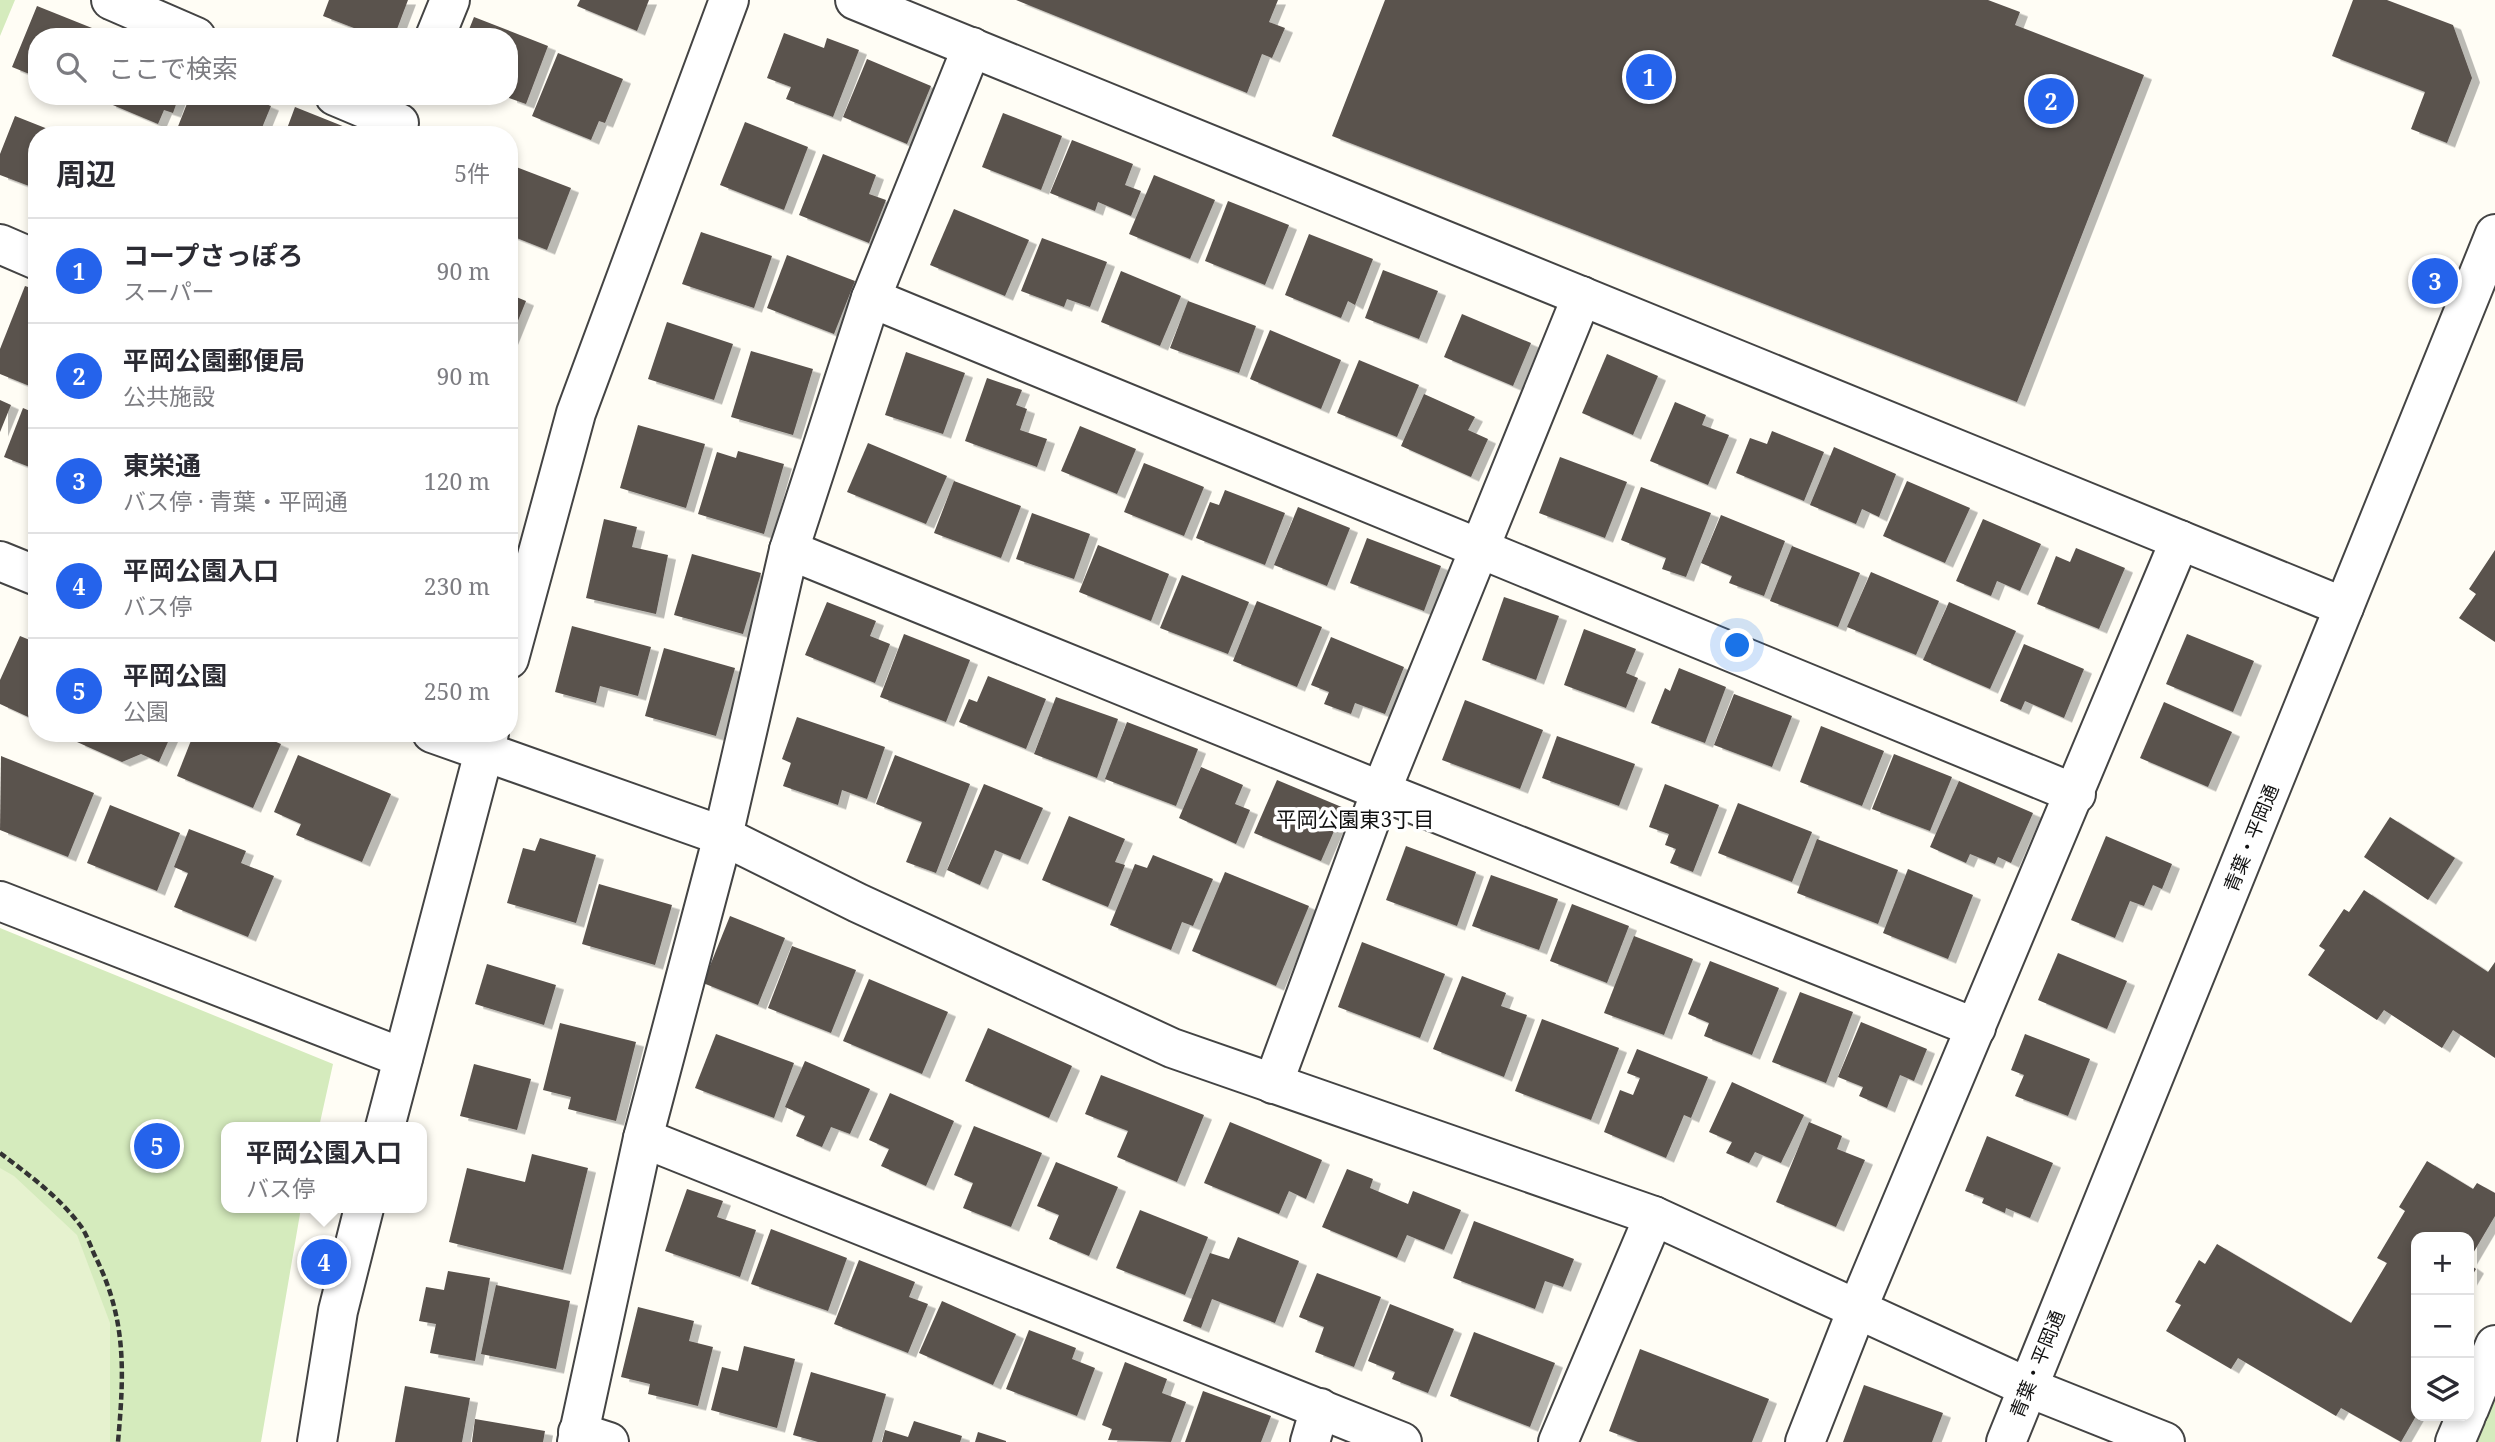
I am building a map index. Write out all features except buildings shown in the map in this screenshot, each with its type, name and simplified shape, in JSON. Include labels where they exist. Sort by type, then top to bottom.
[{"type":"street","points":[[111,0],[187,22]]},
{"type":"street","points":[[439,28],[450,0]]},
{"type":"street","points":[[518,626],[576,413],[729,0]]},
{"type":"street","points":[[855,0],[2344,607]]},
{"type":"street","points":[[588,1439],[643,1138],[723,836],[789,550],[872,298],[972,47]]},
{"type":"street","points":[[362,105],[401,118]]},
{"type":"street","name":"青葉・平岡通","points":[[2006,1442],[2495,234]]},
{"type":"street","points":[[0,244],[28,256]]},
{"type":"street","points":[[1273,1084],[1381,791],[1477,550],[1583,296]]},
{"type":"street","points":[[872,298],[1477,550],[2076,794]]},
{"type":"street","points":[[1805,1442],[1858,1307],[2076,794],[2180,540]]},
{"type":"street","points":[[789,550],[1381,791],[1976,1028]]},
{"type":"street","points":[[0,561],[28,572]]},
{"type":"street","points":[[386,1122],[486,743],[723,836],[858,903],[1172,1048],[1654,1216],[1858,1307],[2027,1387],[2165,1442]]},
{"type":"street","points":[[0,901],[402,1058]]},
{"type":"street","points":[[643,1138],[1315,1425],[1402,1442]]},
{"type":"street","points":[[317,1442],[338,1311],[363,1213]]},
{"type":"street","points":[[1558,1442],[1654,1216]]},
{"type":"street","points":[[2474,1397],[2495,1345]]},
{"type":"street","points":[[2455,1442],[2464,1421]]},
{"type":"path","points":[[0,1153],[36,1181],[80,1225],[103,1272],[119,1316],[122,1354],[118,1442]]},
{"type":"green space","points":[[0,0],[15,0],[0,36]]},
{"type":"green space","points":[[0,928],[333,1064],[320,1122],[221,1122],[221,1213],[300,1213],[261,1442],[0,1442]]},
{"type":"green space","points":[[0,1168],[14,1176],[77,1235],[110,1323],[110,1442],[0,1442]]},
{"type":"green space","points":[[2495,1374],[2495,1442],[2470,1442]]},
{"type":"place","name":"コープさっぽろ","points":[[1649,77]]},
{"type":"place","name":"平岡公園郵便局","points":[[2051,101]]},
{"type":"place","name":"東栄通","points":[[2435,281]]},
{"type":"place","name":"平岡公園","points":[[157,1146]]},
{"type":"place","name":"平岡公園入口","points":[[324,1262]]},
{"type":"district","name":"平岡公園東3丁目","points":[[1355,819]]}]
